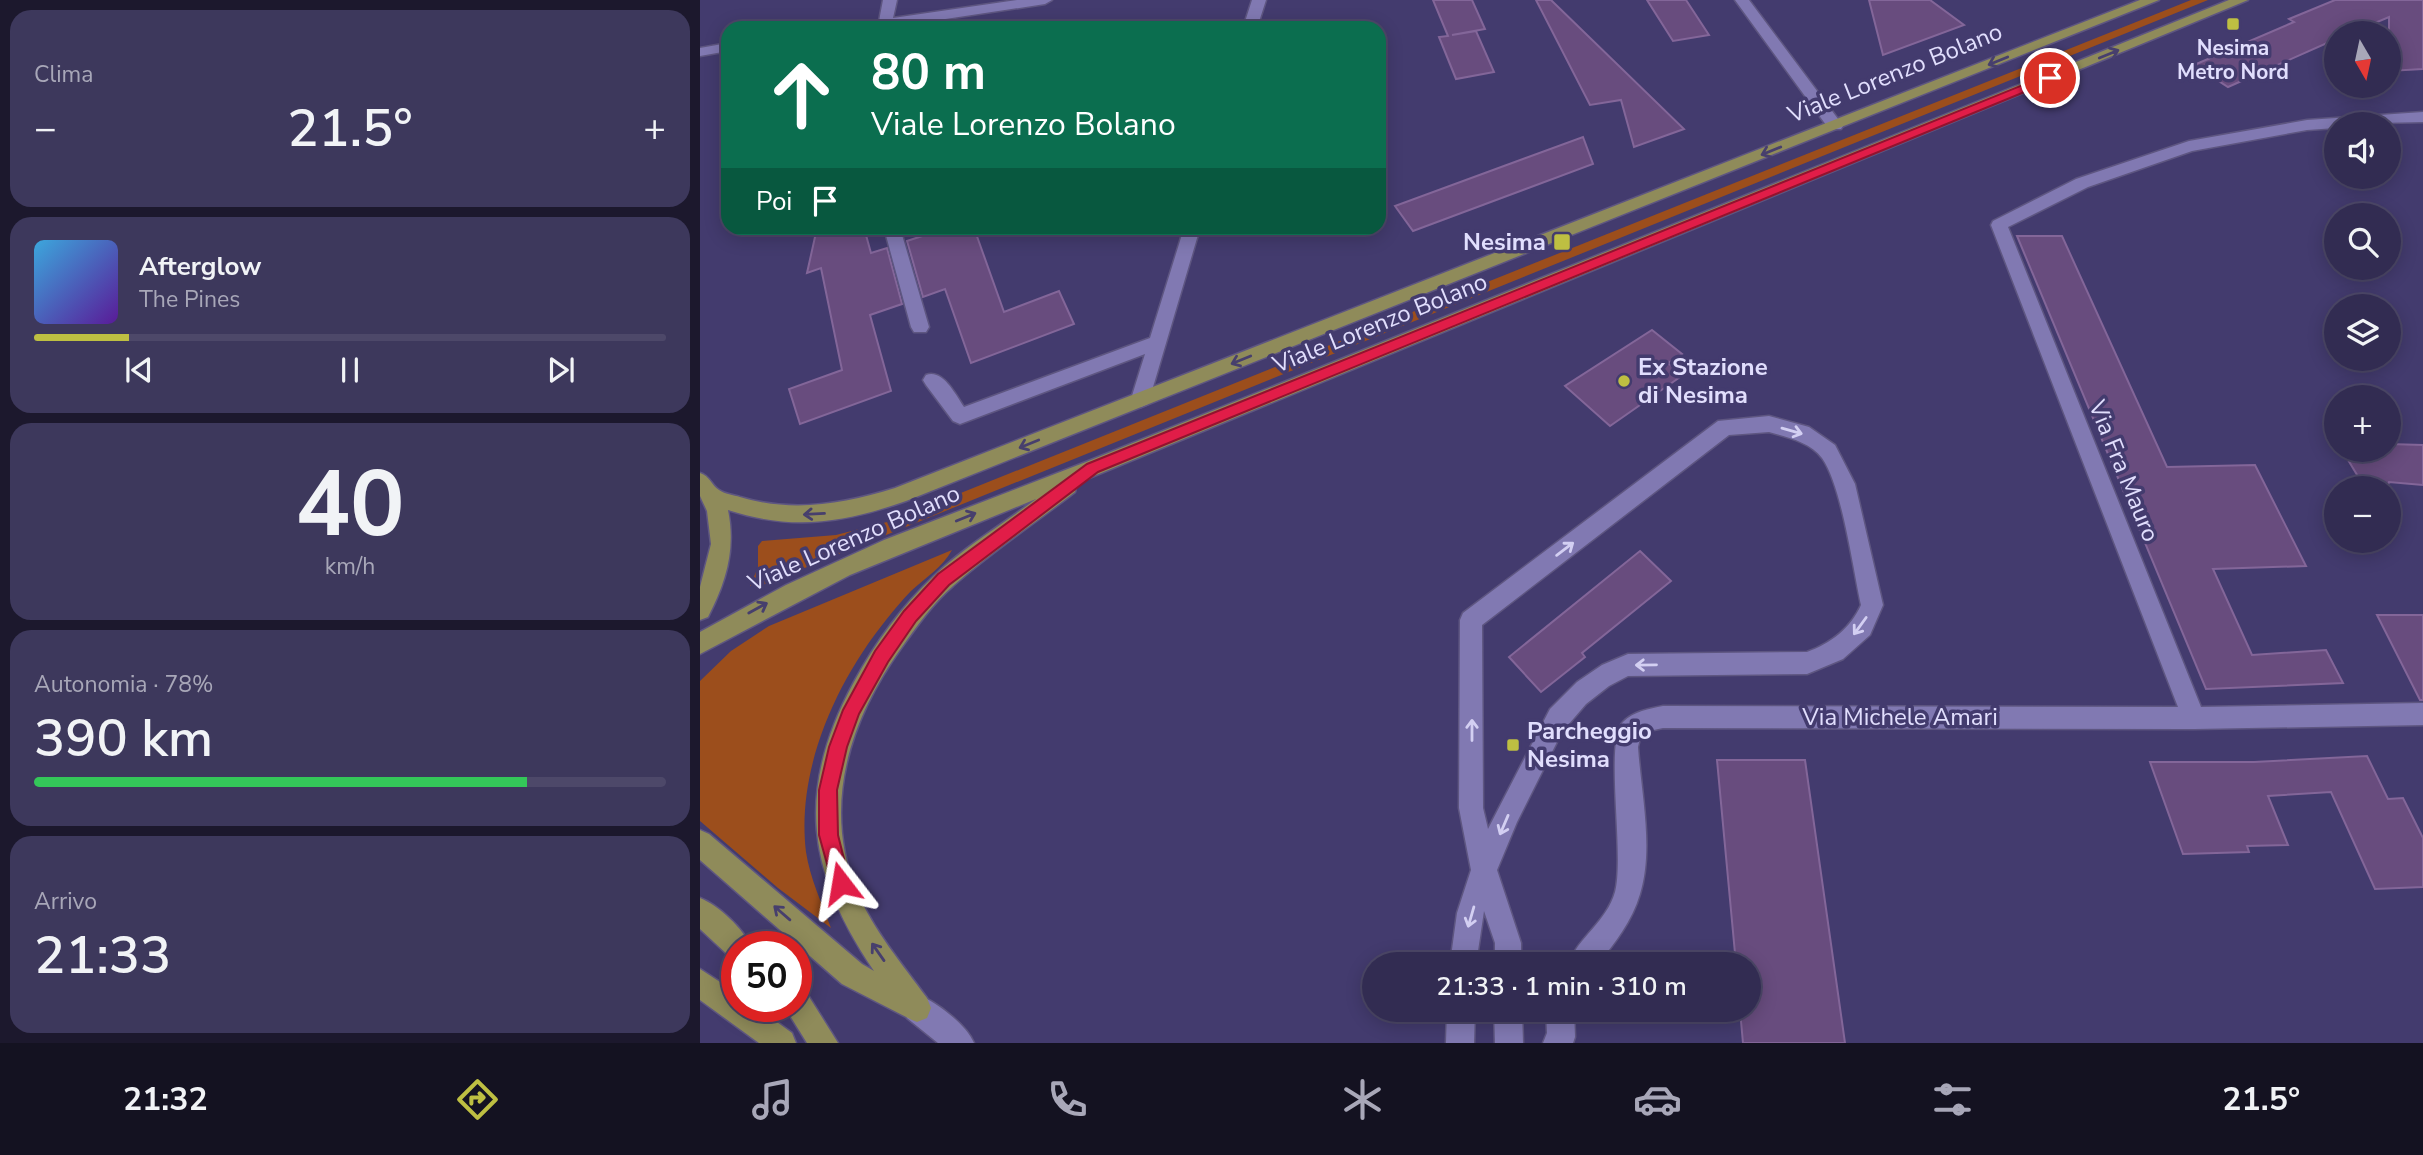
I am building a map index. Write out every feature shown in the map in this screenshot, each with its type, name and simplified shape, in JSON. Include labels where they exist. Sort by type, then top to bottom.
[{"type":"main road","name":"Viale Lorenzo Bolano","points":[[706,489],[770,513],[827,513],[865,506],[2152,0]]},
{"type":"main road","name":"Viale Lorenzo Bolano","points":[[700,644],[772,600],[966,517],[1093,468],[2241,0]]},
{"type":"main road","points":[[917,1009],[861,928],[841,883],[829,835],[828,790],[838,747],[866,682],[926,596],[964,564],[1093,468]]},
{"type":"main road","points":[[700,610],[712,584],[722,545],[722,527],[706,489]]},
{"type":"main road","points":[[700,843],[852,974],[917,1009]]},
{"type":"main road","points":[[700,911],[721,931]]},
{"type":"main road","points":[[700,983],[782,1043]]},
{"type":"main road","points":[[810,1022],[824,1043]]},
{"type":"street","points":[[886,21],[890,0]]},
{"type":"street","points":[[933,21],[1045,0]]},
{"type":"street","points":[[1252,21],[1259,0]]},
{"type":"street","points":[[1742,0],[1835,126]]},
{"type":"street","points":[[700,51],[721,48]]},
{"type":"street","name":"Via Fra Mauro","points":[[2194,718],[1999,225],[2082,183],[2189,146],[2307,125],[2423,117]]},
{"type":"street","points":[[894,235],[920,327]]},
{"type":"street","points":[[1141,399],[1190,235]]},
{"type":"street","points":[[933,380],[960,416],[1158,342]]},
{"type":"street","points":[[1463,952],[1464,939],[1484,871],[1516,797],[1563,711],[1604,673],[1628,665],[1807,663],[1835,652],[1862,628],[1872,605],[1846,484],[1828,451],[1802,433],[1769,424],[1725,428],[1471,620],[1471,808],[1484,871],[1508,943],[1508,952]]},
{"type":"street","name":"Via Michele Amari","points":[[1590,952],[1611,925],[1628,892],[1631,869],[1626,747],[1630,731],[1644,721],[1664,717],[2194,718],[2423,714]]},
{"type":"street","points":[[917,1009],[960,1043]]},
{"type":"street","points":[[1460,1043],[1461,1022]]},
{"type":"street","points":[[1508,1022],[1508,1043]]},
{"type":"street","points":[[1557,1043],[1561,1037],[1560,1022]]},
{"type":"shaded area","points":[[2191,0],[2208,0],[760,586],[750,586],[758,567],[758,546],[762,541],[836,535],[891,521]]},
{"type":"shaded area","points":[[952,550],[939,567],[904,598],[868,644],[836,699],[814,759],[807,790],[806,852],[813,881],[831,928],[778,888],[700,821],[700,681],[731,651],[769,626]]},
{"type":"building","points":[[1433,0],[1472,0],[1485,29],[1452,35],[1476,31],[1494,72],[1456,79],[1439,37],[1448,36]]},
{"type":"building","points":[[1536,0],[1551,0],[1684,129],[1634,147],[1621,100],[1590,105]]},
{"type":"building","points":[[1647,0],[1686,0],[1709,35],[1673,41]]},
{"type":"building","points":[[1869,0],[1930,0],[1964,25],[1883,55]]},
{"type":"building","points":[[2335,0],[2423,0],[2423,69],[2401,70],[2401,21],[2389,21],[2389,17],[2380,21],[2324,21],[2324,44],[2228,87],[2194,65],[2294,22],[2289,19]]},
{"type":"building","points":[[1583,137],[1593,164],[1413,231],[1395,206]]},
{"type":"building","points":[[815,235],[866,235],[871,253],[887,248],[902,304],[870,315],[891,391],[800,424],[789,389],[842,370],[821,268],[807,273]]},
{"type":"building","points":[[925,235],[976,235],[1004,312],[1059,291],[1074,324],[971,363],[945,289],[923,297],[907,241]]},
{"type":"building","points":[[2017,236],[2062,236],[2167,467],[2255,465],[2306,566],[2213,569],[2252,655],[2326,650],[2343,683],[2206,689]]},
{"type":"building","name":"Ex Stazione di Nesima","points":[[1652,330],[1682,354],[1668,363],[1683,375],[1610,426],[1565,386]]},
{"type":"building","points":[[2401,444],[2423,445],[2423,485],[2401,483],[2401,476],[2358,476],[2349,462],[2401,462]]},
{"type":"building","points":[[1640,551],[1671,581],[1582,653],[1585,657],[1541,692],[1509,657]]},
{"type":"building","points":[[2377,615],[2423,615],[2423,700],[2420,700]]},
{"type":"building","points":[[2367,756],[2388,799],[2403,798],[2423,838],[2423,887],[2375,889],[2331,792],[2268,796],[2288,845],[2247,846],[2249,852],[2183,854],[2150,762],[2254,762]]},
{"type":"building","points":[[1717,760],[1805,760],[1845,1043],[1743,1043],[1741,1022],[1761,1022],[1761,952],[1735,952]]},
{"type":"place","name":"Nesima Metro Nord","points":[[2233,24]]},
{"type":"place","name":"Nesima","points":[[1562,242]]},
{"type":"place","name":"Ex Stazione di Nesima","points":[[1624,381]]},
{"type":"place","name":"Parcheggio Nesima","points":[[1513,745]]},
{"type":"route","points":[[841,883],[829,835],[828,790],[838,747],[852,710],[881,657],[926,596],[1093,468],[2050,78]]}]
